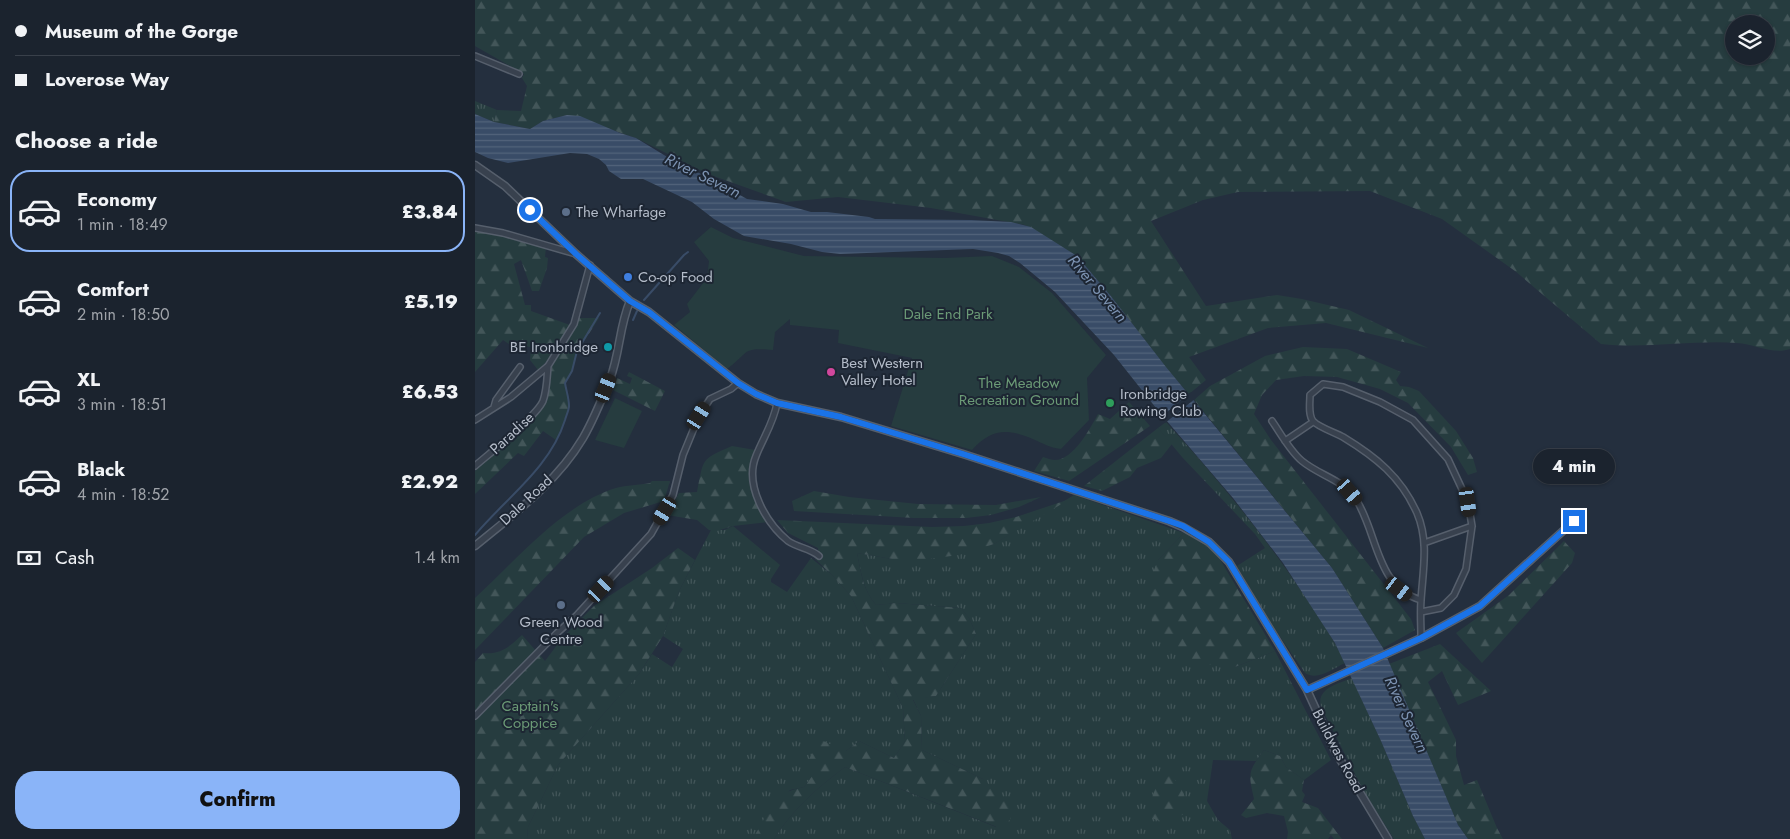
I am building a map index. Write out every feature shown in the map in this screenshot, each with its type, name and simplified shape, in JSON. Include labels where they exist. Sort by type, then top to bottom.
[{"type":"street","points":[[475,56],[519,74]]},
{"type":"street","points":[[475,165],[505,186],[576,254],[591,265],[630,301],[649,312],[738,383],[756,394],[777,403],[774,417],[755,458],[753,476],[755,487],[766,516],[781,533],[791,543],[815,549],[819,556]]},
{"type":"street","points":[[475,228],[503,233],[576,254]]},
{"type":"street","name":"Paradise","points":[[475,420],[511,396],[548,366],[574,324],[591,265]]},
{"type":"street","name":"Dale Road","points":[[475,546],[530,501],[573,451],[592,421],[611,378],[622,324],[630,301]]},
{"type":"street","name":"Paradise","points":[[475,466],[539,407],[545,395],[548,366]]},
{"type":"street","points":[[494,407],[496,400],[520,367]]},
{"type":"street","points":[[475,716],[577,615],[651,534],[673,495],[683,455],[699,416],[710,399],[731,389],[738,383]]},
{"type":"street","points":[[1421,612],[1441,608],[1454,595],[1466,569],[1471,526],[1468,502],[1449,459],[1413,420],[1380,402],[1343,388],[1323,384],[1309,395],[1310,414],[1313,422],[1343,437],[1381,462],[1400,483],[1417,514],[1425,543],[1421,600],[1421,612],[1421,638]]},
{"type":"street","name":"Buildwas Road","points":[[777,403],[841,417],[1046,481],[1183,526],[1209,542],[1229,562],[1307,690],[1335,750],[1389,839]]},
{"type":"street","points":[[1272,421],[1285,441],[1301,460],[1322,476],[1343,484],[1357,500],[1365,516],[1378,556],[1387,572],[1399,589],[1409,596],[1421,600]]},
{"type":"street","points":[[1285,441],[1313,422]]},
{"type":"street","points":[[1307,690],[1421,638],[1486,602],[1574,521]]},
{"type":"street","points":[[1425,543],[1471,526]]},
{"type":"green space","points":[[475,0],[1790,0],[1790,349],[1777,351],[1744,344],[1720,342],[1635,346],[1601,344],[1515,271],[1442,219],[1370,191],[1238,192],[1203,200],[1151,221],[1206,306],[1277,295],[1302,299],[1349,310],[1428,348],[1326,323],[1268,328],[1189,357],[1206,380],[1189,394],[1077,256],[1025,225],[931,208],[838,197],[786,202],[708,174],[636,138],[567,115],[543,121],[530,129],[494,122],[497,110],[521,111],[527,86],[522,78],[524,74],[475,46]]},
{"type":"green space","points":[[475,101],[497,110],[494,122],[475,114]]},
{"type":"green space","name":"Dale End Park","points":[[711,227],[733,238],[804,256],[945,258],[992,256],[1019,267],[1052,293],[1106,355],[1087,378],[1089,420],[1061,449],[1051,447],[1017,433],[1001,432],[986,437],[972,450],[891,426],[912,358],[838,343],[839,330],[790,325],[790,319],[775,332],[773,350],[750,350],[727,369],[674,325],[690,312],[687,304],[707,278],[709,261],[694,242]]},
{"type":"green space","points":[[475,230],[505,235],[546,247],[547,268],[539,291],[532,291],[521,260],[514,264],[525,305],[531,305],[531,311],[570,325],[546,362],[538,370],[530,360],[531,347],[523,346],[521,352],[503,340],[475,372]]},
{"type":"green space","points":[[578,318],[599,318],[578,351],[572,371],[565,383],[570,406],[556,440],[543,431],[524,456],[518,453],[475,494],[475,471],[534,417],[546,400],[552,366]]},
{"type":"green space","points":[[1303,347],[1347,349],[1401,372],[1396,380],[1400,386],[1419,391],[1456,431],[1473,458],[1477,472],[1468,475],[1451,447],[1408,403],[1380,389],[1337,377],[1304,376],[1276,380],[1262,395],[1254,414],[1271,440],[1411,619],[1415,630],[1383,648],[1332,568],[1194,400],[1210,386],[1265,356]]},
{"type":"green space","points":[[629,372],[665,391],[655,411],[613,390],[617,378],[630,384],[632,378],[627,376]]},
{"type":"green space","points":[[615,398],[642,411],[624,448],[595,440]]},
{"type":"green space","points":[[1129,402],[1150,426],[1069,481],[1034,471],[1043,457],[1053,460],[1062,459],[1068,455],[1086,435],[1098,414],[1110,419]]},
{"type":"green space","points":[[1166,422],[1257,529],[1322,621],[1345,663],[1320,675],[1315,676],[1305,673],[1272,625],[1237,566],[1265,548],[1255,534],[1182,457],[1158,428]]},
{"type":"green space","points":[[1158,428],[1172,444],[1161,458],[1137,468],[1130,477],[1102,491],[1084,486]]},
{"type":"green space","points":[[732,446],[755,450],[752,469],[753,488],[758,506],[768,522],[733,526],[717,531],[709,530],[697,520],[667,515],[679,493],[697,492],[705,462],[714,454]]},
{"type":"green space","points":[[652,481],[670,481],[664,501],[624,513],[584,537],[475,650],[475,598],[523,551],[559,520],[596,496],[616,488],[650,483]]},
{"type":"green space","points":[[814,491],[849,497],[918,504],[996,505],[1041,497],[1019,507],[991,515],[966,518],[914,518],[794,511],[792,501]]},
{"type":"green space","points":[[1074,495],[1184,533],[1158,560],[1235,667],[1275,651],[1331,760],[1304,780],[1286,767],[1280,756],[1264,750],[1256,761],[1213,760],[1207,801],[1218,820],[1230,830],[1232,839],[774,839],[789,818],[806,800],[845,767],[996,827],[983,779],[922,750],[921,716],[913,699],[936,696],[976,634],[969,618],[961,608],[897,603],[876,605],[865,587],[857,553],[892,559],[928,559],[994,544]]},
{"type":"green space","points":[[1070,499],[994,544],[959,555],[928,559],[892,559],[857,553],[865,587],[876,605],[896,603],[961,608],[969,618],[976,634],[936,696],[913,700],[921,716],[922,750],[983,779],[1013,807],[1010,820],[997,827],[845,767],[806,800],[789,818],[774,839],[752,839],[777,799],[792,790],[804,787],[822,763],[809,759],[821,740],[846,751],[859,741],[894,758],[905,741],[903,708],[851,596],[815,559],[819,556],[818,548],[788,533],[777,520],[932,527],[964,526],[1016,517]]},
{"type":"green space","points":[[733,526],[780,565],[771,582],[787,592],[811,558],[831,574],[851,596],[903,708],[905,741],[894,758],[859,741],[846,751],[809,758],[823,763],[804,787],[790,790],[752,839],[527,839],[528,827],[558,765],[639,674],[652,654],[672,667],[683,649],[663,636],[679,591],[711,530],[724,530]]},
{"type":"green space","points":[[1184,533],[1204,543],[1219,558],[1275,651],[1235,667],[1197,663],[1169,651],[1152,623],[1148,585],[1158,560]]},
{"type":"green space","points":[[1564,541],[1575,553],[1572,563],[1482,663],[1456,633],[1509,595]]},
{"type":"green space","name":"Captain's Coppice","points":[[678,548],[695,560],[679,591],[663,636],[639,674],[558,765],[528,827],[527,839],[475,839],[475,662],[483,653],[500,651],[522,635],[545,661],[563,637],[594,606],[652,568]]},
{"type":"green space","points":[[1440,644],[1491,691],[1458,705],[1442,671],[1428,682],[1456,740],[1456,756],[1464,785],[1477,780],[1503,839],[1468,839],[1458,825],[1389,664]]},
{"type":"green space","points":[[1352,678],[1425,839],[1394,839],[1363,790],[1321,707],[1320,701],[1325,691]]},
{"type":"green space","points":[[1264,750],[1280,756],[1286,767],[1304,780],[1302,791],[1305,795],[1302,802],[1318,808],[1342,839],[1334,839],[1331,835],[1328,839],[1287,839],[1288,832],[1284,816],[1267,813],[1246,818],[1241,815],[1254,799],[1250,777],[1252,768]]},
{"type":"green space","points":[[1166,773],[1175,780],[1181,789],[1189,811],[1163,821],[1146,814],[1159,779]]},
{"type":"water","name":"River Severn","points":[[475,114],[494,122],[530,129],[543,121],[567,115],[580,116],[636,138],[687,169],[705,175],[747,199],[783,204],[811,212],[827,212],[875,219],[1011,222],[1031,227],[1077,256],[1332,568],[1383,648],[1458,825],[1468,839],[1425,839],[1335,643],[1283,563],[1233,498],[1160,413],[1114,355],[1055,292],[1020,263],[1009,256],[973,249],[840,254],[744,236],[714,219],[692,202],[643,179],[621,179],[609,171],[606,165],[599,159],[587,154],[570,153],[508,163],[488,158],[475,152]]},
{"type":"pier","points":[[1191,392],[1196,398],[1165,423],[1160,418]]},
{"type":"waterway","points":[[644,300],[688,252]]},
{"type":"waterway","points":[[633,320],[637,311]]},
{"type":"waterway","points":[[475,535],[526,482],[549,453],[558,437],[569,408],[565,383],[572,371],[577,351],[600,313]]},
{"type":"place","name":"The Wharfage","points":[[566,212]]},
{"type":"place","name":"Co-op Food","points":[[628,277]]},
{"type":"place","name":"BE Ironbridge","points":[[608,347]]},
{"type":"place","name":"Best Western Valley Hotel","points":[[831,372]]},
{"type":"place","name":"Ironbridge Rowing Club","points":[[1110,403]]},
{"type":"place","name":"Green Wood Centre","points":[[561,605]]},
{"type":"route","points":[[530,210],[576,254],[591,265],[630,301],[649,312],[738,383],[767,400],[841,417],[963,454],[1169,521],[1199,535],[1229,562],[1307,690],[1421,638],[1480,606],[1574,521]]},
{"type":"park label","name":"The Meadow Recreation Ground","points":[[1019,392]]}]
